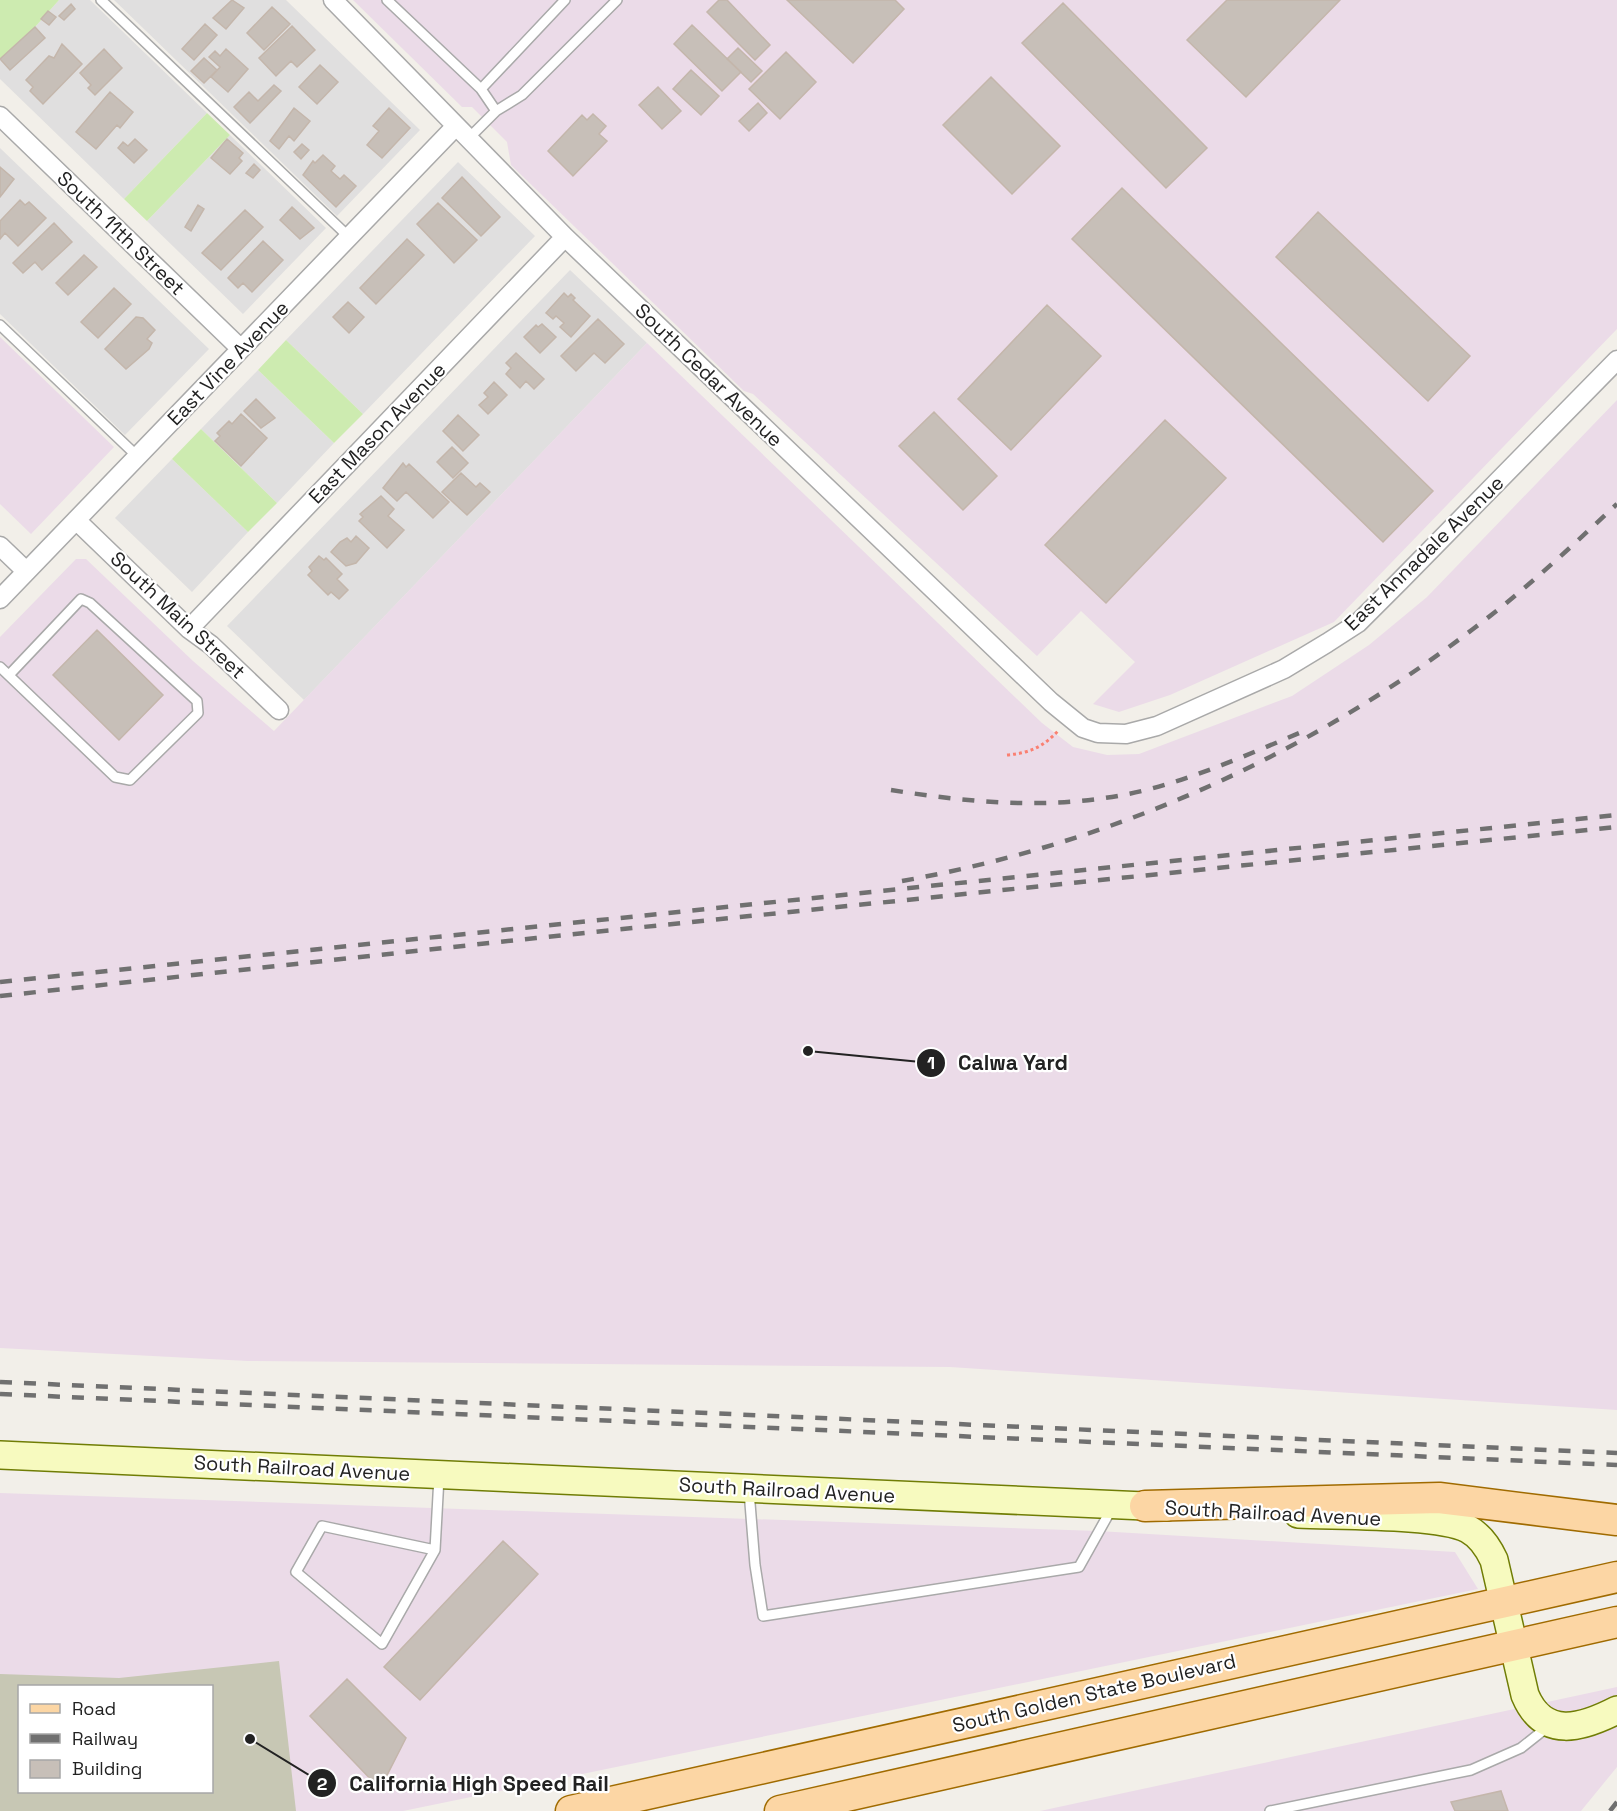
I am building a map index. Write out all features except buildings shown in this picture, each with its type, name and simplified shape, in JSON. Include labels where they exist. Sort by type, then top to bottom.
[{"type":"main road","points":[[1145,1506],[1439,1498],[1617,1520]]},
{"type":"main road","name":"South Golden State Boulevard","points":[[780,1811],[1510,1623],[1617,1577]]},
{"type":"main road","name":"South Golden State Boulevard","points":[[571,1811],[1510,1623],[1617,1622]]},
{"type":"street","name":"South Cedar Avenue","points":[[334,0],[461,133],[565,237],[1069,719],[1098,734]]},
{"type":"street","name":"South 11th Street","points":[[0,116],[241,349]]},
{"type":"street","name":"East Vine Avenue","points":[[0,599],[349,237],[461,133]]},
{"type":"street","name":"East Mason Avenue","points":[[189,628],[565,237]]},
{"type":"street","name":"East Annadale Avenue","points":[[1098,734],[1126,734],[1157,726],[1284,669],[1358,623],[1617,360]]},
{"type":"street","name":"South Main Street","points":[[76,520],[279,710]]},
{"type":"street","points":[[0,546],[26,571]]},
{"type":"street","name":"South Railroad Avenue","points":[[0,1455],[1145,1506],[1457,1525],[1475,1533],[1490,1550],[1510,1623]]},
{"type":"street","points":[[1510,1623],[1529,1705],[1535,1713],[1552,1724],[1580,1726],[1617,1710]]},
{"type":"lane","points":[[101,0],[349,237]]},
{"type":"lane","points":[[387,0],[481,89],[496,111]]},
{"type":"lane","points":[[481,89],[565,0]]},
{"type":"lane","points":[[461,133],[522,95],[616,0]]},
{"type":"lane","points":[[0,325],[137,456]]},
{"type":"lane","points":[[0,667],[115,777],[130,780],[198,713],[197,700],[90,603],[81,599],[9,675]]},
{"type":"lane","points":[[435,1550],[322,1526],[296,1572],[382,1644],[435,1550],[439,1475]]},
{"type":"lane","points":[[749,1489],[754,1565],[763,1616],[1079,1567],[1114,1505]]},
{"type":"lane","points":[[1270,1811],[1471,1770],[1521,1748],[1552,1724]]},
{"type":"path","points":[[1006,755],[1029,753],[1050,740],[1069,719]]},
{"type":"shaded area","points":[[59,0],[90,0],[207,113],[124,199],[0,79],[0,59],[35,27]]},
{"type":"shaded area","points":[[114,0],[286,0],[420,130],[337,216]]},
{"type":"shaded area","points":[[353,0],[1617,0],[1617,329],[1334,622],[1170,695],[1119,712],[1093,704],[1135,662],[1081,611],[1037,656],[753,394],[744,391],[511,165],[507,142],[472,107],[462,107]]},
{"type":"shaded area","points":[[230,135],[326,228],[243,314],[147,221]]},
{"type":"shaded area","points":[[0,148],[209,349],[125,435],[0,314]]},
{"type":"shaded area","points":[[458,162],[535,236],[363,414],[286,340]]},
{"type":"shaded area","points":[[570,270],[647,343],[304,700],[227,626]]},
{"type":"shaded area","points":[[0,337],[114,447],[31,534],[0,504]]},
{"type":"shaded area","points":[[647,343],[1042,723],[1073,747],[1107,755],[1139,754],[1292,696],[1369,645],[1427,597],[1617,400],[1617,1410],[950,1367],[248,1361],[0,1348],[0,637],[76,559],[86,559],[193,661],[274,731]]},
{"type":"shaded area","points":[[258,370],[334,443],[277,503],[201,429]]},
{"type":"shaded area","points":[[172,459],[248,532],[192,592],[115,518]]},
{"type":"shaded area","points":[[0,1493],[1098,1531],[1455,1552],[1478,1589],[403,1811],[0,1811]]},
{"type":"shaded area","points":[[279,1661],[296,1811],[0,1811],[0,1674],[119,1678]]},
{"type":"shaded area","points":[[1617,1687],[1617,1767],[1581,1811],[1040,1811]]},
{"type":"green space","points":[[0,0],[59,0],[35,27],[0,59]]},
{"type":"green space","points":[[207,113],[230,135],[147,221],[124,199]]},
{"type":"green space","points":[[286,340],[363,414],[334,443],[258,370]]},
{"type":"green space","points":[[201,429],[277,503],[248,532],[172,459]]},
{"type":"railway","points":[[902,881],[979,865],[1055,844],[1130,819],[1202,789],[1273,755],[1342,717],[1409,675],[1473,629],[1529,584],[1617,504]]},
{"type":"railway","points":[[891,790],[956,799],[1021,803],[1053,803],[1118,796],[1189,777],[1304,731]]},
{"type":"railway","points":[[0,982],[1617,815]]},
{"type":"railway","points":[[0,996],[536,938],[1617,827]]},
{"type":"railway","points":[[0,1382],[1617,1453]]},
{"type":"railway","points":[[0,1394],[1617,1465]]},
{"type":"railway","points":[[1610,1811],[1617,1802]]},
{"type":"place","name":"Calwa Yard","points":[[808,1051]]},
{"type":"place","name":"California High Speed Rail","points":[[250,1739]]}]
